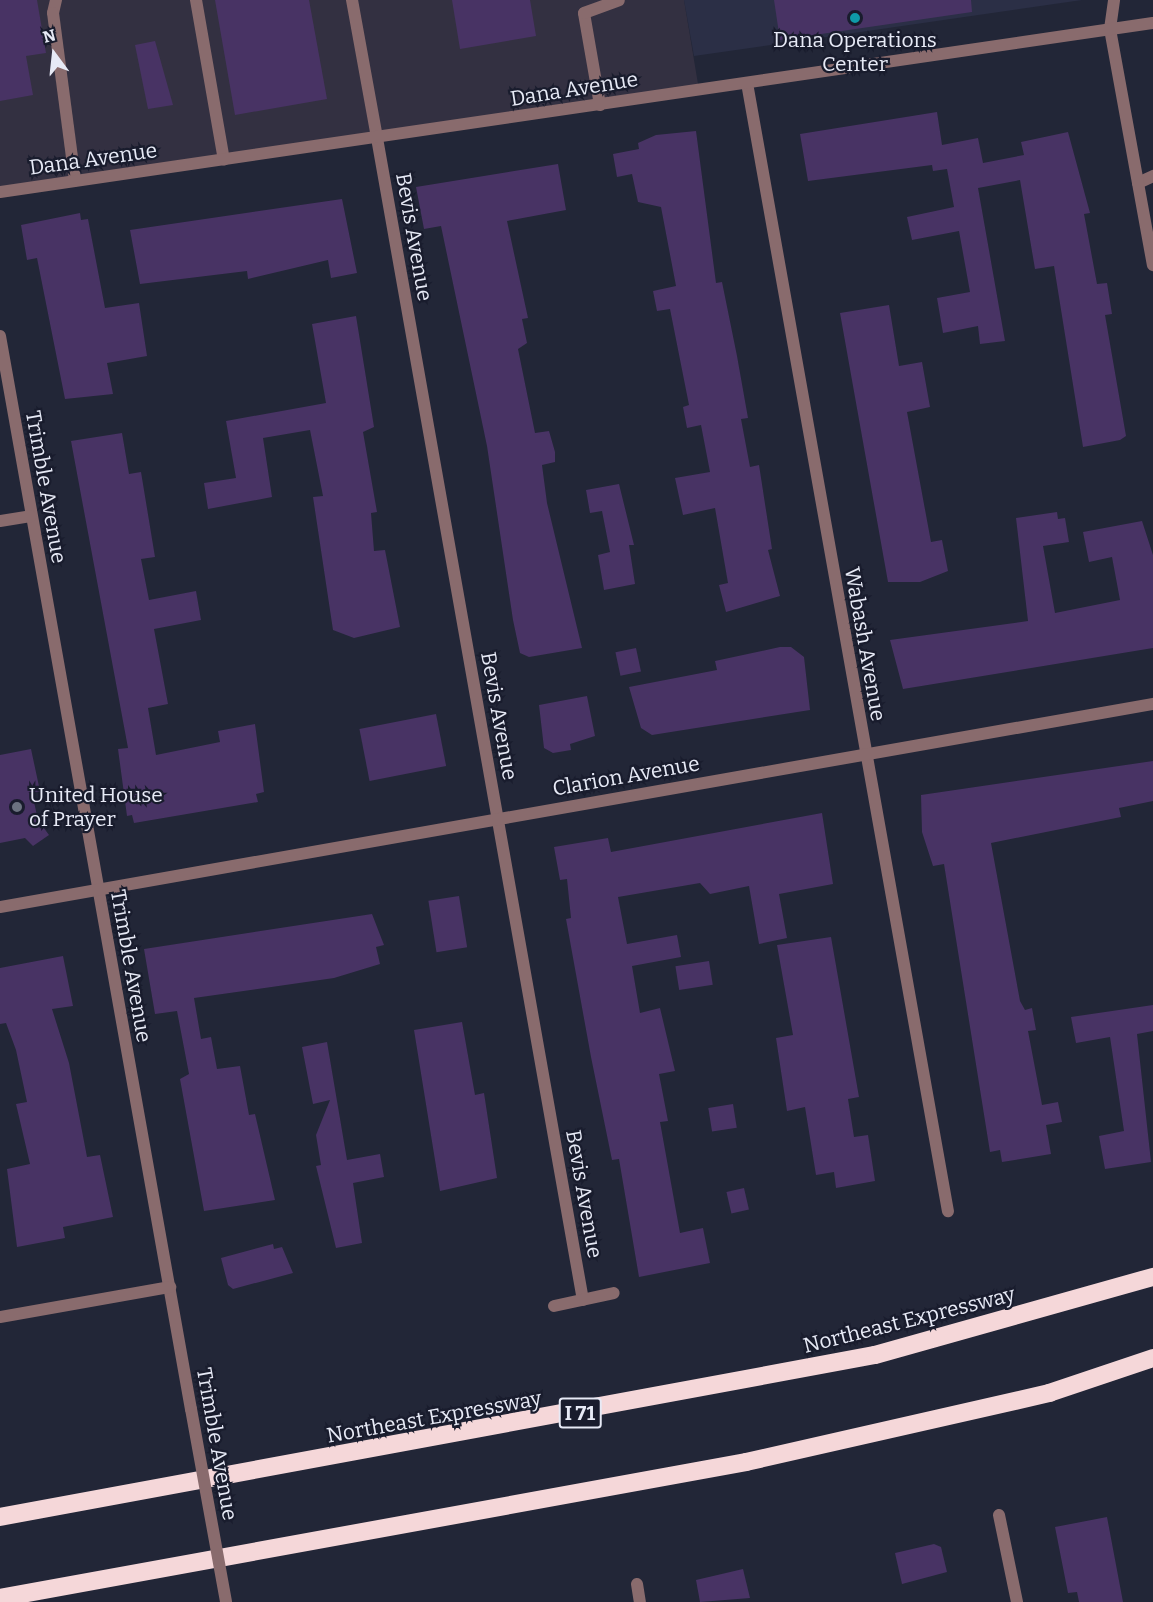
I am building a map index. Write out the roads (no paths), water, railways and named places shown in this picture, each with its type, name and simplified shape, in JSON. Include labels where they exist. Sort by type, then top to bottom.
[{"type":"highway","name":"Northeast Expressway","points":[[0,1517],[875,1355],[1153,1277]]},
{"type":"highway","points":[[0,1598],[746,1462],[1049,1393],[1153,1358]]},
{"type":"street","points":[[57,0],[53,13],[75,181]]},
{"type":"street","points":[[196,0],[224,160]]},
{"type":"street","name":"Bevis Avenue","points":[[352,0],[583,1300]]},
{"type":"street","points":[[600,105],[584,13],[619,0]]},
{"type":"street","points":[[1114,0],[1110,29],[1153,266]]},
{"type":"street","name":"Dana Avenue","points":[[0,192],[1153,23]]},
{"type":"street","name":"Wabash Avenue","points":[[747,83],[948,1211]]},
{"type":"street","points":[[1138,183],[1153,176]]},
{"type":"street","name":"Trimble Avenue","points":[[0,336],[226,1602]]},
{"type":"street","points":[[0,521],[31,516]]},
{"type":"street","name":"Clarion Avenue","points":[[0,907],[1153,704]]},
{"type":"street","points":[[0,1317],[170,1287]]},
{"type":"street","points":[[554,1306],[614,1293]]},
{"type":"street","points":[[999,1515],[1017,1602]]},
{"type":"street","points":[[637,1584],[640,1602]]},
{"type":"place","name":"Dana Operations Center","points":[[855,18]]},
{"type":"place","name":"United House of Prayer","points":[[17,807]]}]
